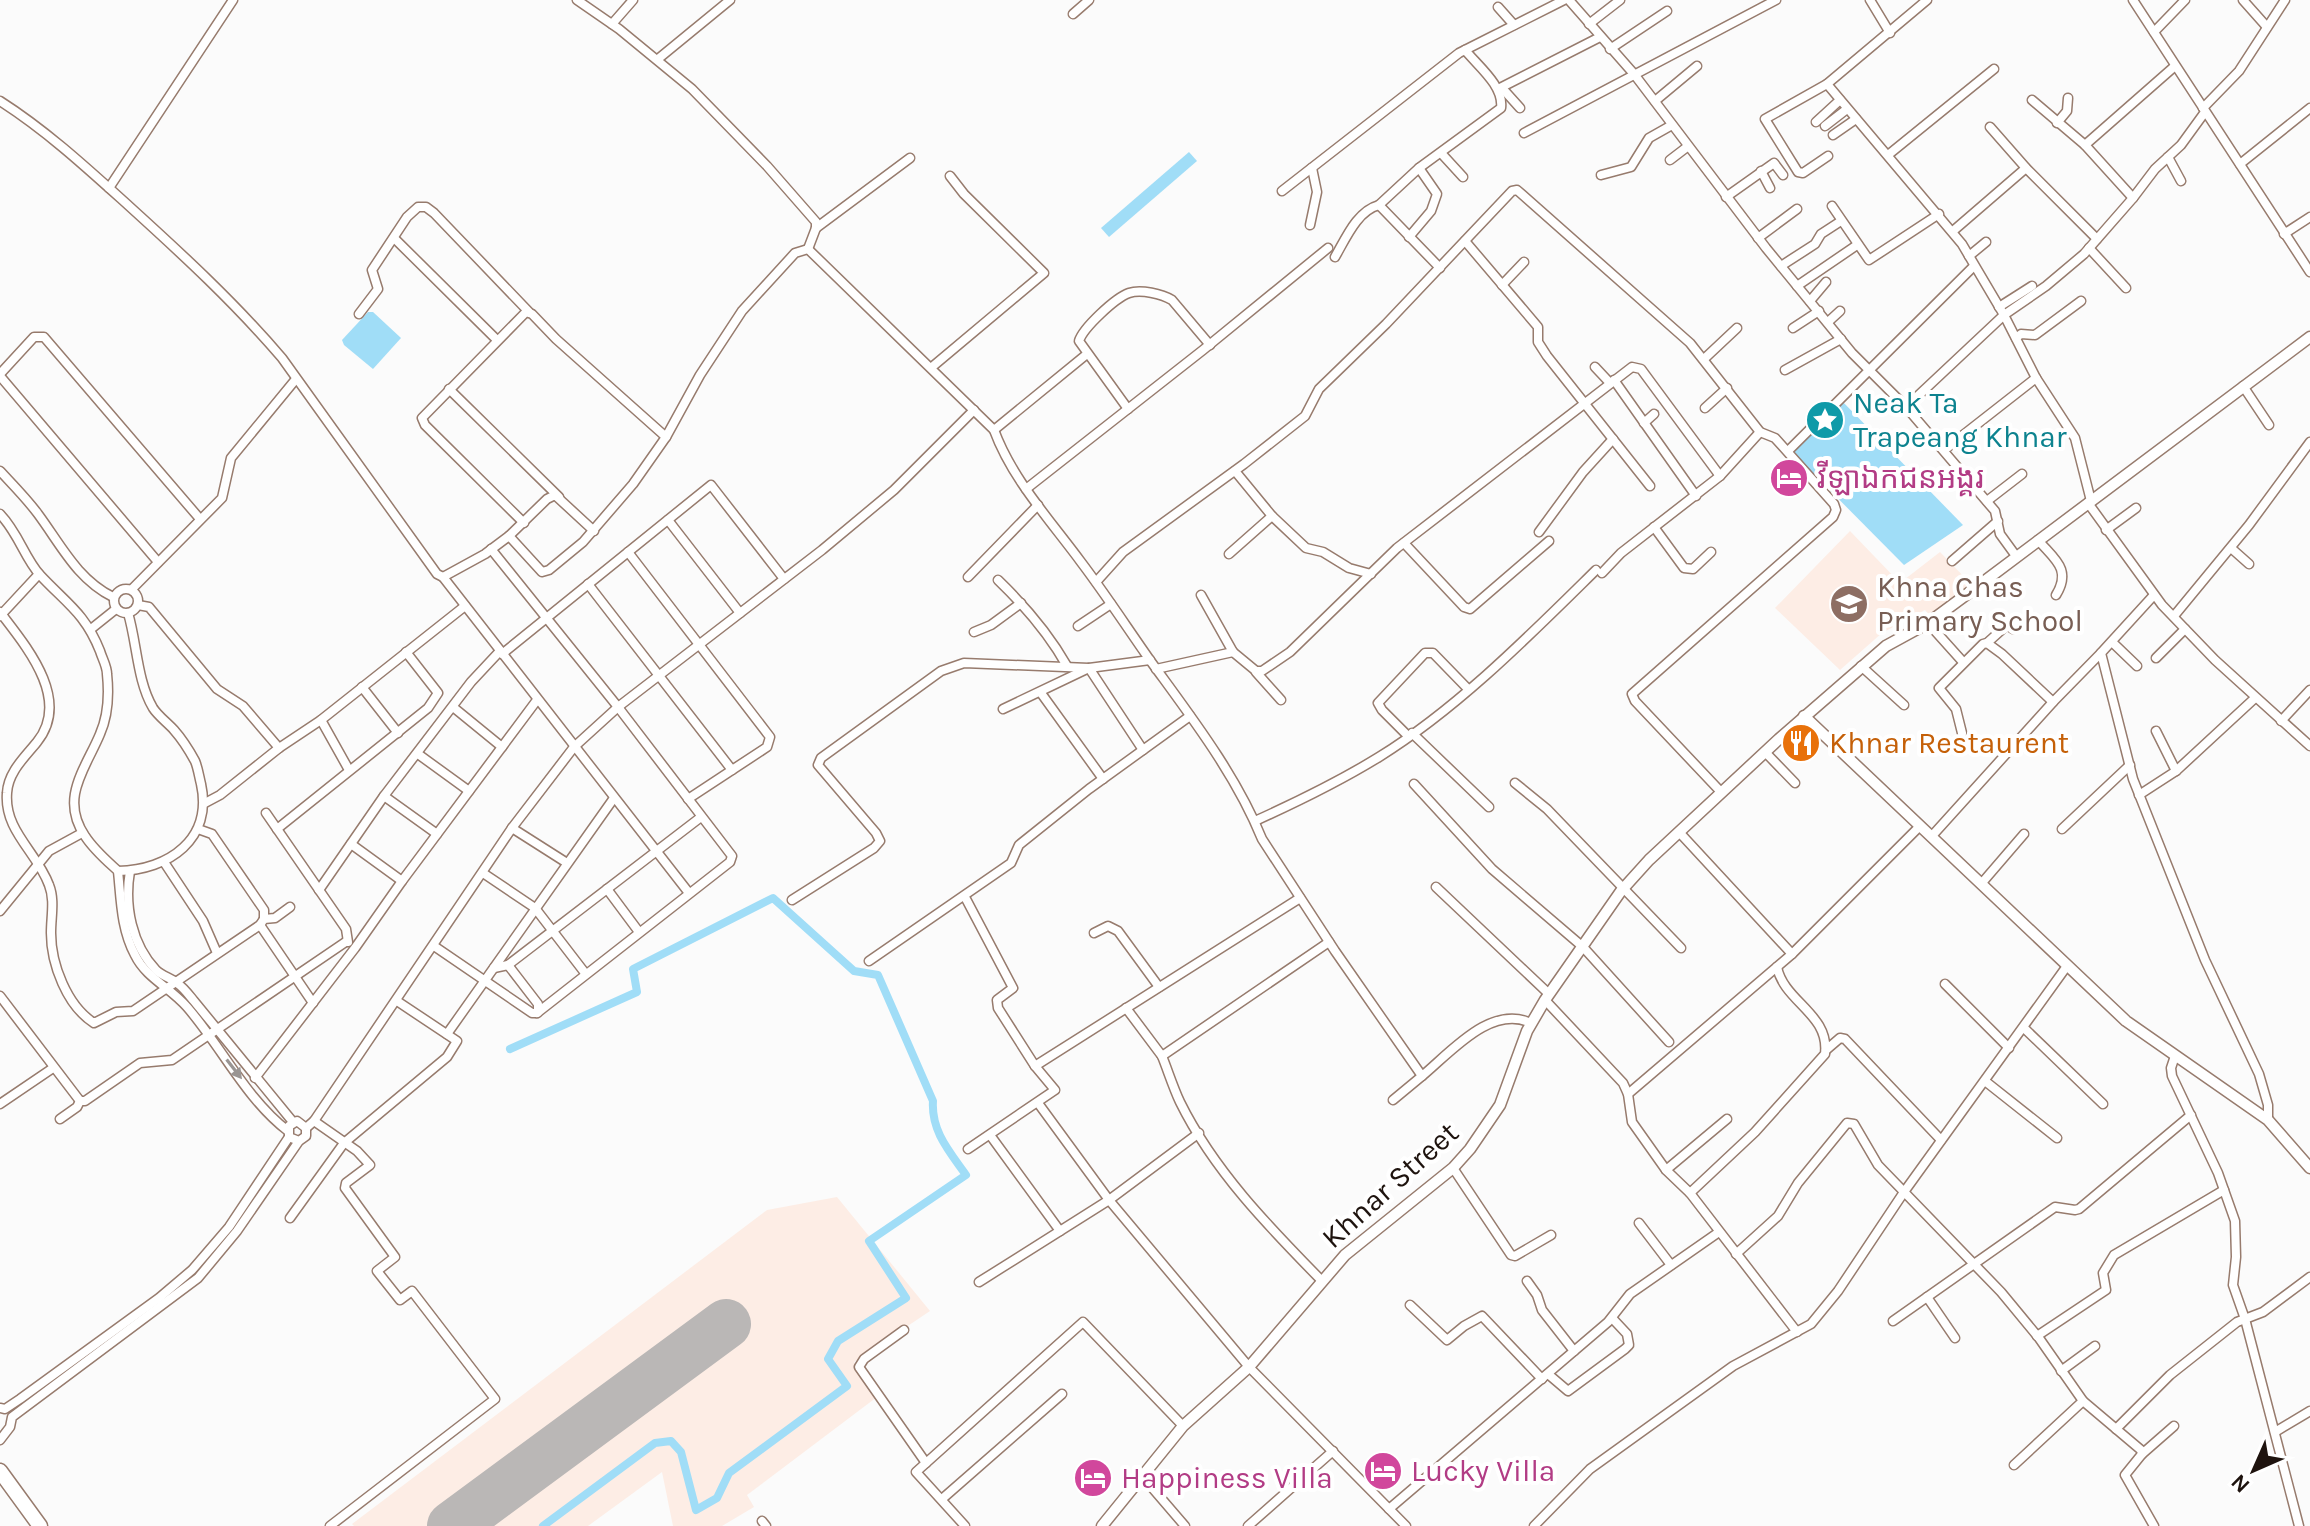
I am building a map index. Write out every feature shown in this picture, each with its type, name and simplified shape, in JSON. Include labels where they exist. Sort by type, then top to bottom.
[{"type":"highway","points":[[0,1471],[40,1526]]},
{"type":"street","points":[[109,188],[233,0]]},
{"type":"street","points":[[577,0],[658,59],[692,89],[812,215],[816,228]]},
{"type":"street","points":[[612,24],[633,0]]},
{"type":"street","points":[[658,59],[730,0]]},
{"type":"street","points":[[1073,14],[1089,0]]},
{"type":"street","points":[[1282,191],[1441,66],[1465,50],[1566,0],[1634,74],[1758,238],[1841,339],[1906,407],[1987,501],[1995,511],[2000,534],[2016,556]]},
{"type":"street","points":[[1589,24],[1620,0]]},
{"type":"street","points":[[1524,133],[1776,0]]},
{"type":"street","points":[[1870,0],[1890,33]]},
{"type":"street","points":[[1828,156],[1803,173],[1798,172],[1765,119],[1827,84],[1927,0]]},
{"type":"street","points":[[2133,0],[2310,272]]},
{"type":"street","points":[[2154,32],[2185,0]]},
{"type":"street","points":[[2243,0],[2267,27]]},
{"type":"street","points":[[2002,311],[2046,286],[2089,248],[2239,71],[2285,0]]},
{"type":"street","points":[[1498,7],[1514,25]]},
{"type":"street","points":[[1610,49],[1667,11]]},
{"type":"street","points":[[1500,88],[1600,37]]},
{"type":"street","points":[[1465,50],[1520,108]]},
{"type":"street","points":[[1655,101],[1697,66]]},
{"type":"street","points":[[2085,145],[2175,66]]},
{"type":"street","points":[[1888,155],[1994,69]]},
{"type":"street","points":[[1827,84],[1939,214],[1969,256],[2002,311],[2036,378],[2075,438],[2090,502],[2106,530],[2154,595],[2185,629],[2255,698],[2310,746]]},
{"type":"street","points":[[1335,257],[1355,222],[1367,210],[1379,205],[1419,168],[1501,108],[1500,88]]},
{"type":"street","points":[[2057,123],[2067,111],[2068,98]]},
{"type":"street","points":[[1840,100],[1820,124],[1847,109]]},
{"type":"street","points":[[2032,100],[2085,145],[2133,198]]},
{"type":"street","points":[[0,101],[44,133],[109,188],[254,325],[437,574],[443,577],[689,893]]},
{"type":"street","points":[[2240,164],[2310,108]]},
{"type":"street","points":[[1833,135],[1856,119]]},
{"type":"street","points":[[1601,175],[1631,167],[1649,138],[1672,125]]},
{"type":"street","points":[[1990,127],[2097,239]]},
{"type":"street","points":[[1670,160],[1687,147]]},
{"type":"street","points":[[1441,153],[1463,177]]},
{"type":"street","points":[[2168,157],[2181,181]]},
{"type":"street","points":[[808,249],[816,228],[910,158]]},
{"type":"street","points":[[1726,197],[1774,163],[1783,175]]},
{"type":"street","points":[[1310,225],[1317,192],[1312,168]]},
{"type":"street","points":[[1409,237],[1431,211],[1437,194],[1419,168]]},
{"type":"street","points":[[1953,231],[2026,168]]},
{"type":"street","points":[[1761,171],[1770,188]]},
{"type":"street","points":[[932,367],[1044,273],[964,194],[950,176]]},
{"type":"street","points":[[1096,582],[1123,552],[1305,416],[1319,389],[1512,191],[1520,191],[1673,327],[1704,359],[1760,432],[1775,438],[1834,504],[1836,510],[1833,517],[1632,694],[1635,701],[1721,792]]},
{"type":"street","points":[[1379,205],[1440,268]]},
{"type":"street","points":[[1832,206],[1870,260],[1939,214]]},
{"type":"street","points":[[359,314],[378,289],[372,270],[414,210],[426,207],[556,339],[666,437]]},
{"type":"street","points":[[1758,238],[1797,209]]},
{"type":"street","points":[[2284,234],[2310,217]]},
{"type":"street","points":[[1781,266],[1841,221]]},
{"type":"street","points":[[394,238],[497,340]]},
{"type":"street","points":[[1465,241],[1538,327],[1538,342],[1650,486]]},
{"type":"street","points":[[1969,256],[1986,242]]},
{"type":"street","points":[[1797,286],[1857,245]]},
{"type":"street","points":[[1026,489],[1328,248]]},
{"type":"street","points":[[2089,248],[2126,288]]},
{"type":"street","points":[[808,249],[994,430],[1000,448],[1026,489],[1190,716],[1230,776],[1262,839],[1300,898],[1422,1076]]},
{"type":"street","points":[[509,536],[539,570],[545,572],[594,531],[666,437],[700,375],[742,311],[795,253],[808,249]]},
{"type":"street","points":[[1502,285],[1524,262]]},
{"type":"street","points":[[1788,451],[1974,266]]},
{"type":"street","points":[[1810,301],[1826,282]]},
{"type":"street","points":[[1906,407],[2002,311],[2032,286]]},
{"type":"street","points":[[1128,409],[1079,341],[1083,332],[1124,296],[1136,292],[1166,296],[1210,345]]},
{"type":"street","points":[[2016,338],[2021,334],[2035,335],[2081,301]]},
{"type":"street","points":[[1793,328],[1819,311]]},
{"type":"street","points":[[1828,322],[1840,311]]},
{"type":"street","points":[[524,523],[423,422],[424,415],[449,389],[523,314],[529,312]]},
{"type":"street","points":[[1704,359],[1737,328]]},
{"type":"street","points":[[158,562],[0,375],[34,337],[44,337],[200,519]]},
{"type":"street","name":"Khnar Street","points":[[1102,1526],[1183,1426],[1249,1367],[1345,1255],[1453,1168],[1485,1130],[1500,1105],[1531,1023],[1547,997],[1624,888],[1679,832],[1804,716],[1894,639],[1928,623],[2310,337]]},
{"type":"street","points":[[1785,370],[1841,339]]},
{"type":"street","points":[[994,430],[1087,354]]},
{"type":"street","points":[[1595,367],[1612,382],[1696,496]]},
{"type":"street","points":[[1256,671],[1262,671],[1290,652],[1404,543],[1632,367],[1641,369],[1720,476]]},
{"type":"street","points":[[1944,450],[2036,378]]},
{"type":"street","points":[[132,589],[222,498],[231,458],[296,379]]},
{"type":"street","points":[[2243,386],[2269,425]]},
{"type":"street","points":[[1705,408],[1727,388]]},
{"type":"street","points":[[449,389],[594,531]]},
{"type":"street","points":[[0,1440],[10,1427],[12,1417],[195,1274],[237,1231],[299,1141],[306,1136],[310,1124],[397,1001],[512,828],[574,747],[618,707],[894,490],[974,410]]},
{"type":"street","points":[[1644,423],[1654,414]]},
{"type":"street","points":[[1255,821],[1354,771],[1410,734],[1468,689],[1621,553],[1720,476],[1760,432]]},
{"type":"street","points":[[1539,532],[1583,472],[1613,439]]},
{"type":"street","points":[[2174,616],[2309,447]]},
{"type":"street","points":[[0,471],[36,511],[74,567],[96,588],[113,597]]},
{"type":"street","points":[[1235,471],[1272,516],[1309,550],[1323,552],[1339,564],[1371,574]]},
{"type":"street","points":[[1987,501],[2022,474]]},
{"type":"street","points":[[319,890],[384,796],[471,682],[501,653],[711,485],[784,579]]},
{"type":"street","points":[[443,577],[509,536],[547,499],[555,495],[559,497]]},
{"type":"street","points":[[968,577],[1038,505]]},
{"type":"street","points":[[2106,530],[2136,508]]},
{"type":"street","points":[[0,514],[14,528],[39,574],[60,592],[91,629],[107,671],[107,708],[101,733],[75,786],[75,810],[82,833],[99,855],[118,871],[164,862],[184,847],[198,829],[205,803],[196,764],[176,733],[154,708],[144,685],[128,613]]},
{"type":"street","points":[[581,519],[607,514]]},
{"type":"street","points":[[1229,554],[1272,516]]},
{"type":"street","points":[[668,520],[740,613]]},
{"type":"street","points":[[1952,561],[1998,521]]},
{"type":"street","points":[[1654,527],[1684,568],[1693,569],[1711,552]]},
{"type":"street","points":[[2038,540],[2063,572],[2063,583],[2056,595]]},
{"type":"street","points":[[1404,543],[1464,607],[1470,609],[1549,541]]},
{"type":"street","points":[[2231,548],[2249,564]]},
{"type":"street","points":[[434,946],[532,1013],[537,1013],[730,862],[732,856],[491,549]]},
{"type":"street","points":[[628,552],[770,737],[767,747],[688,799]]},
{"type":"street","points":[[39,574],[1,614],[40,667],[48,694],[47,719],[41,737],[12,774],[7,793],[9,819],[17,835],[40,863],[51,888],[51,935],[59,974],[85,1017],[94,1023],[116,1012],[133,1011],[262,922],[275,918],[290,907]]},
{"type":"street","points":[[998,580],[1055,645],[1067,666]]},
{"type":"street","points":[[588,584],[732,770]]},
{"type":"street","points":[[116,609],[113,597],[125,588],[132,589],[138,596],[138,605]]},
{"type":"street","points":[[1201,595],[1233,652],[1256,671],[1281,700]]},
{"type":"street","points":[[1931,837],[2154,595]]},
{"type":"street","points":[[974,632],[991,625],[1021,603]]},
{"type":"street","points":[[1078,626],[1111,604]]},
{"type":"street","points":[[128,613],[138,605],[149,607],[217,689],[243,706],[279,748]]},
{"type":"street","points":[[205,803],[321,720],[465,606]]},
{"type":"street","points":[[91,629],[116,609]]},
{"type":"street","points":[[116,609],[128,613]]},
{"type":"street","points":[[1928,623],[1963,662]]},
{"type":"street","points":[[1962,733],[1956,709],[1939,688],[2003,627],[2007,625],[2013,629]]},
{"type":"street","points":[[2156,658],[2185,629]]},
{"type":"street","points":[[2112,642],[2137,666]]},
{"type":"street","points":[[1987,643],[2053,702]]},
{"type":"street","points":[[277,829],[428,708],[438,693],[406,652]]},
{"type":"street","points":[[1156,669],[1233,652]]},
{"type":"street","points":[[1468,689],[1433,653],[1425,653],[1378,703],[1489,807]]},
{"type":"street","points":[[2101,653],[2139,795],[2205,960],[2259,1074],[2268,1105],[2268,1120]]},
{"type":"street","points":[[792,900],[874,848],[880,841],[818,765],[821,758],[941,671],[964,663],[1089,668],[1150,660]]},
{"type":"street","points":[[1861,666],[1904,705]]},
{"type":"street","points":[[1003,709],[1089,668]]},
{"type":"street","points":[[1089,668],[1143,750]]},
{"type":"street","points":[[362,687],[398,733]]},
{"type":"street","points":[[2281,721],[2310,690]]},
{"type":"street","points":[[1041,693],[1103,779]]},
{"type":"street","points":[[2139,795],[2176,771],[2255,698]]},
{"type":"street","points":[[255,1078],[355,948],[537,700]]},
{"type":"street","points":[[453,707],[502,747]]},
{"type":"street","points":[[869,961],[1011,863],[1019,845],[1190,716]]},
{"type":"street","points":[[1804,716],[2126,1021],[2268,1120],[2310,1168]]},
{"type":"street","points":[[321,720],[349,770]]},
{"type":"street","points":[[2156,731],[2176,771]]},
{"type":"street","points":[[1765,752],[1795,783]]},
{"type":"street","points":[[418,754],[469,791]]},
{"type":"street","points":[[2062,829],[2130,765]]},
{"type":"street","points":[[1515,783],[1547,809],[1681,948]]},
{"type":"street","points":[[1414,784],[1492,869],[1583,947],[1669,1042]]},
{"type":"street","points":[[384,796],[437,834]]},
{"type":"street","points":[[447,1034],[614,798]]},
{"type":"street","points":[[266,813],[346,929],[347,941],[355,948]]},
{"type":"street","points":[[494,968],[508,965],[701,817]]},
{"type":"street","points":[[1628,1094],[1792,954],[1920,826]]},
{"type":"street","points":[[512,828],[567,863]]},
{"type":"street","points":[[198,829],[212,834],[264,910],[262,922],[313,1003]]},
{"type":"street","points":[[1679,832],[1792,954]]},
{"type":"street","points":[[1,908],[49,851],[82,833]]},
{"type":"street","points":[[1981,884],[2024,834]]},
{"type":"street","points":[[351,844],[402,881]]},
{"type":"street","points":[[164,862],[203,921],[217,953]]},
{"type":"street","points":[[118,871],[119,901],[125,930],[136,958],[155,980],[187,1006],[255,1096],[288,1134],[299,1141]]},
{"type":"street","points":[[130,871],[128,897],[132,927],[142,953],[159,973],[177,983],[218,1028],[293,1122],[310,1124],[344,1143],[370,1165],[346,1183],[345,1188],[395,1257],[377,1271],[400,1300],[412,1291],[495,1399],[330,1526]]},
{"type":"street","points":[[483,873],[535,908],[585,973]]},
{"type":"street","points":[[1436,887],[1547,997],[1623,1083],[1632,1122],[1666,1170],[1690,1193],[1797,1332]]},
{"type":"street","points":[[607,889],[639,932]]},
{"type":"street","points":[[965,897],[1013,988],[997,1000],[998,1008],[1035,1066],[1055,1090],[968,1149]]},
{"type":"street","points":[[1035,1066],[1300,898]]},
{"type":"street","points":[[1094,933],[1108,926],[1118,931],[1159,987]]},
{"type":"street","points":[[80,1101],[85,1101],[140,1063],[172,1060],[347,941]]},
{"type":"street","points":[[1162,1056],[1329,942]]},
{"type":"street","points":[[508,965],[538,1004],[537,1013]]},
{"type":"street","points":[[1534,1526],[1590,1469],[1733,1366],[1811,1324],[1838,1291],[1904,1192],[2067,966]]},
{"type":"street","points":[[1777,967],[1783,984],[1818,1022],[1826,1050]]},
{"type":"street","points":[[1945,984],[2009,1048]]},
{"type":"street","points":[[0,996],[80,1101]]},
{"type":"street","points":[[290,1218],[344,1143],[447,1057],[457,1041],[397,1001]]},
{"type":"street","points":[[1126,1008],[1162,1056],[1180,1101],[1238,1191],[1322,1281]]},
{"type":"street","points":[[1393,1100],[1494,1021],[1519,1017],[1531,1023]]},
{"type":"street","points":[[2024,1028],[2103,1104]]},
{"type":"street","points":[[1690,1193],[1755,1132],[1840,1038],[1845,1039],[1941,1140]]},
{"type":"street","points":[[2175,1056],[2171,1071],[2235,1221],[2233,1285],[2245,1319],[2299,1526]]},
{"type":"street","points":[[0,1104],[53,1068]]},
{"type":"street","points":[[1985,1081],[2057,1138]]},
{"type":"street","points":[[60,1119],[77,1107],[80,1101]]},
{"type":"street","points":[[1038,1103],[1109,1200],[1249,1367],[1406,1526]]},
{"type":"street","points":[[1893,1321],[2055,1207],[2079,1209],[2191,1115]]},
{"type":"street","points":[[1666,1170],[1727,1119]]},
{"type":"street","points":[[0,1408],[5,1409],[195,1274],[229,1227],[293,1122]]},
{"type":"street","points":[[1736,1254],[1778,1216],[1798,1183],[1849,1122],[1854,1124],[1878,1165],[1974,1263],[2037,1336],[2083,1401],[2142,1454]]},
{"type":"street","points":[[979,1282],[1109,1200],[1199,1133]]},
{"type":"street","points":[[990,1135],[1060,1231]]},
{"type":"street","points":[[1453,1168],[1511,1255],[1515,1256],[1551,1235]]},
{"type":"street","points":[[2037,1336],[2106,1290],[2103,1273],[2114,1255],[2224,1190]]},
{"type":"street","points":[[1639,1223],[1671,1265]]},
{"type":"street","points":[[1389,1509],[1612,1318],[1630,1294],[1719,1232]]},
{"type":"street","points":[[2116,1429],[2170,1375],[2237,1322],[2263,1312],[2310,1277]]},
{"type":"street","points":[[1527,1281],[1537,1295],[1542,1310],[1574,1351]]},
{"type":"street","points":[[1927,1297],[1955,1338]]},
{"type":"street","points":[[1410,1305],[1447,1340],[1482,1316],[1545,1376],[1568,1391],[1629,1345],[1627,1334],[1612,1318]]},
{"type":"street","points":[[959,1524],[942,1499],[916,1472],[1083,1322],[1183,1426]]},
{"type":"street","points":[[904,1330],[864,1359],[859,1367],[926,1463]]},
{"type":"street","points":[[2061,1371],[2095,1346]]},
{"type":"street","points":[[942,1499],[1062,1394]]},
{"type":"street","points":[[2014,1465],[2083,1401]]},
{"type":"street","points":[[2275,1432],[2310,1411]]},
{"type":"street","points":[[2154,1526],[2125,1475],[2142,1454],[2174,1426]]},
{"type":"street","points":[[1248,1526],[1333,1451]]},
{"type":"street","points":[[1142,1476],[1185,1526]]},
{"type":"shaded area","name":"Khna Chas Primary School","points":[[1850,531],[1900,583],[1940,552],[1971,584],[1930,616],[1925,610],[1882,633],[1840,670],[1775,608]]},
{"type":"shaded area","points":[[837,1197],[930,1311],[854,1362],[877,1397],[747,1495],[754,1507],[722,1526],[673,1526],[662,1472],[588,1526],[352,1524],[767,1210]]},
{"type":"water","points":[[1189,152],[1197,161],[1109,237],[1101,228]]},
{"type":"water","points":[[368,312],[373,312],[401,338],[373,369],[342,340]]},
{"type":"water","points":[[1841,400],[1963,525],[1904,565],[1791,451]]},
{"type":"waterway","points":[[510,1049],[637,992],[633,969],[773,898],[854,971],[878,975],[933,1101],[938,1131],[966,1175],[869,1241],[906,1298],[838,1341],[828,1359],[847,1386],[729,1473],[717,1498],[696,1510],[681,1452],[671,1441],[655,1443],[543,1526]]},
{"type":"runway","points":[[452,1526],[726,1324]]},
{"type":"place","name":"Neak Ta Trapeang Khnar","points":[[1825,420]]},
{"type":"place","name":"វីឡាឯកជនអង្គរ","points":[[1789,478]]},
{"type":"place","name":"Khna Chas Primary School","points":[[1849,604]]},
{"type":"place","name":"Khnar Restaurent","points":[[1801,743]]},
{"type":"place","name":"Lucky Villa","points":[[1383,1471]]},
{"type":"place","name":"Happiness Villa","points":[[1093,1478]]}]
